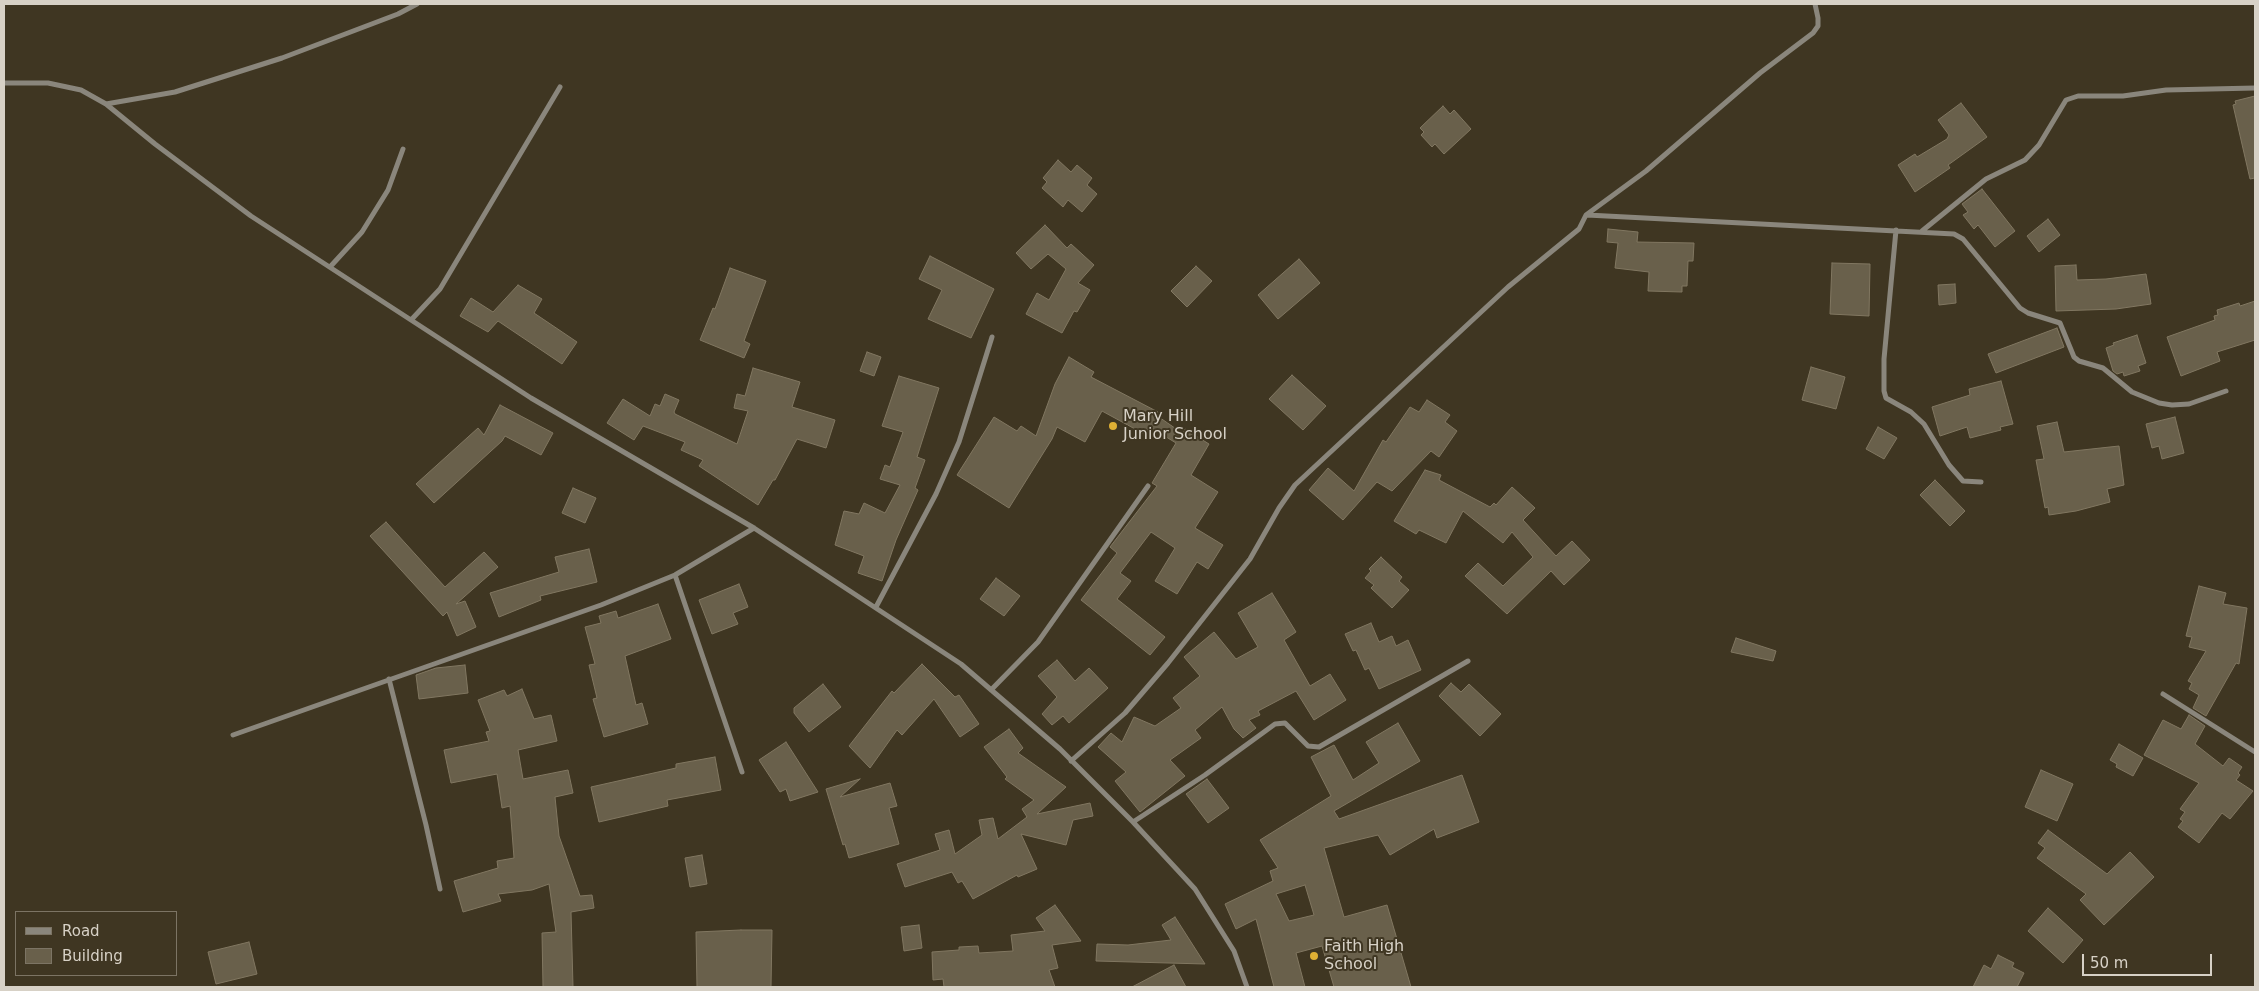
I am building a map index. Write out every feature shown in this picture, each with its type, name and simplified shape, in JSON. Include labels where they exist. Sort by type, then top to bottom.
[{"type":"street","points":[[106,104],[175,92],[282,58],[398,14],[417,4]]},
{"type":"street","points":[[1071,761],[1125,713],[1168,663],[1250,559],[1279,508],[1295,485],[1508,287],[1579,229],[1586,215],[1646,171],[1760,73],[1814,33],[1818,26],[1815,4]]},
{"type":"street","points":[[4,82],[48,83],[81,90],[106,104],[154,144],[250,216],[412,319],[531,398],[754,528],[961,664],[1071,761],[1133,822],[1195,889],[1234,951],[1247,987]]},
{"type":"street","points":[[412,319],[440,289],[560,87]]},
{"type":"street","points":[[1922,232],[1986,179],[2026,160],[2039,145],[2066,100],[2078,96],[2123,96],[2166,90],[2255,88]]},
{"type":"street","points":[[330,267],[362,232],[388,190],[403,149]]},
{"type":"street","points":[[1586,215],[1946,232],[1963,239],[2020,308],[2028,313],[2060,323],[2074,357],[2079,361],[2103,368],[2132,392],[2159,403],[2172,405],[2189,404],[2226,391]]},
{"type":"street","points":[[1896,230],[1884,359],[1884,391],[1886,398],[1911,412],[1924,424],[1949,465],[1963,481],[1981,482]]},
{"type":"street","points":[[876,607],[936,494],[959,442],[992,337]]},
{"type":"street","points":[[991,690],[1038,642],[1148,486]]},
{"type":"street","points":[[233,735],[389,678],[601,605],[675,574],[754,528]]},
{"type":"street","points":[[675,574],[742,772]]},
{"type":"street","points":[[1133,822],[1205,775],[1275,724],[1286,724],[1308,746],[1319,747],[1468,661]]},
{"type":"street","points":[[389,678],[440,888]]},
{"type":"street","points":[[2163,694],[2255,752]]},
{"type":"building","points":[[2255,96],[2255,178],[2250,179],[2233,105],[2236,104],[2235,101]]},
{"type":"building","points":[[1961,103],[1987,137],[1948,165],[1950,168],[1915,192],[1898,165],[1915,154],[1917,157],[1947,139],[1949,135],[1938,120]]},
{"type":"building","points":[[1443,106],[1450,114],[1454,110],[1471,129],[1444,154],[1435,144],[1432,147],[1421,135],[1424,132],[1420,128]]},
{"type":"building","points":[[1058,160],[1071,172],[1077,165],[1092,178],[1087,185],[1097,194],[1082,212],[1068,200],[1063,207],[1042,188],[1047,182],[1043,178]]},
{"type":"building","points":[[1982,189],[2015,231],[1995,247],[1978,225],[1974,229],[1963,215],[1968,212],[1962,204]]},
{"type":"building","points":[[2048,219],[2060,235],[2039,252],[2027,236]]},
{"type":"building","points":[[1045,225],[1067,248],[1071,244],[1094,265],[1078,283],[1090,290],[1077,312],[1074,311],[1062,333],[1026,314],[1037,293],[1049,300],[1066,269],[1048,254],[1031,269],[1016,253]]},
{"type":"building","points":[[1608,229],[1638,232],[1637,242],[1694,243],[1693,261],[1688,261],[1687,286],[1682,286],[1682,292],[1648,291],[1649,272],[1615,268],[1618,243],[1607,242]]},
{"type":"building","points":[[930,256],[994,289],[971,338],[928,319],[942,290],[919,279]]},
{"type":"building","points":[[1299,259],[1320,283],[1278,319],[1258,295]]},
{"type":"building","points":[[1832,263],[1870,264],[1869,316],[1830,314]]},
{"type":"building","points":[[2076,265],[2077,280],[2106,279],[2146,274],[2151,304],[2116,309],[2056,311],[2055,266]]},
{"type":"building","points":[[1196,266],[1212,281],[1187,307],[1171,291]]},
{"type":"building","points":[[730,268],[766,281],[744,341],[750,344],[744,358],[700,340],[713,308],[715,309]]},
{"type":"building","points":[[1955,284],[1956,303],[1939,305],[1938,285]]},
{"type":"building","points":[[518,285],[542,299],[534,313],[577,342],[562,364],[498,321],[488,332],[460,316],[471,298],[493,312]]},
{"type":"building","points":[[2255,301],[2255,340],[2217,352],[2220,361],[2181,376],[2167,337],[2215,320],[2214,316],[2218,315],[2217,310],[2239,303],[2240,306]]},
{"type":"building","points":[[2057,328],[2064,347],[1996,373],[1988,354]]},
{"type":"building","points":[[2137,335],[2146,363],[2138,366],[2140,371],[2124,376],[2123,372],[2117,374],[2113,371],[2106,348],[2114,345],[2113,343]]},
{"type":"building","points":[[867,352],[881,357],[874,376],[860,371]]},
{"type":"building","points":[[1069,357],[1094,372],[1091,377],[1158,412],[1156,415],[1182,433],[1185,429],[1209,444],[1191,475],[1218,492],[1195,528],[1223,545],[1208,569],[1197,562],[1177,594],[1155,581],[1175,548],[1151,532],[1120,573],[1131,581],[1117,599],[1165,637],[1150,655],[1081,600],[1117,553],[1110,547],[1157,486],[1152,483],[1176,443],[1150,427],[1146,435],[1102,411],[1085,442],[1057,427],[1052,439],[1009,508],[957,475],[994,417],[1017,431],[1021,426],[1036,436],[1055,384]]},
{"type":"building","points":[[1811,367],[1845,377],[1836,409],[1802,400]]},
{"type":"building","points":[[753,368],[800,382],[792,407],[835,420],[826,448],[797,439],[775,480],[773,480],[758,505],[699,466],[703,460],[681,450],[685,442],[643,426],[634,440],[607,423],[623,399],[650,416],[655,404],[660,406],[665,394],[679,400],[674,412],[675,414],[737,444],[748,411],[734,408],[737,394],[745,396]]},
{"type":"building","points":[[1292,375],[1326,406],[1303,430],[1269,399]]},
{"type":"building","points":[[899,376],[939,388],[917,457],[925,460],[915,488],[918,490],[896,540],[882,581],[858,573],[864,556],[835,545],[844,511],[859,514],[864,503],[885,513],[900,485],[880,479],[885,465],[890,467],[903,432],[882,426]]},
{"type":"building","points":[[2001,381],[2013,424],[2000,427],[2001,430],[1970,438],[1967,427],[1940,436],[1932,407],[1970,395],[1969,389]]},
{"type":"building","points":[[1427,400],[1450,415],[1445,422],[1457,431],[1439,457],[1431,451],[1392,491],[1377,482],[1343,520],[1309,490],[1328,468],[1354,491],[1383,440],[1386,442],[1410,407],[1419,412]]},
{"type":"building","points":[[500,405],[553,433],[541,455],[505,436],[502,441],[434,503],[416,484],[478,428],[484,435]]},
{"type":"building","points":[[2175,417],[2184,453],[2162,459],[2159,446],[2152,448],[2146,424]]},
{"type":"building","points":[[2057,422],[2064,452],[2119,446],[2124,485],[2107,489],[2110,502],[2076,511],[2049,515],[2048,507],[2045,508],[2036,460],[2044,459],[2037,426]]},
{"type":"building","points":[[1878,427],[1897,438],[1884,459],[1866,449]]},
{"type":"building","points":[[1425,470],[1441,475],[1439,480],[1490,507],[1494,503],[1496,505],[1512,487],[1535,508],[1523,520],[1556,556],[1572,541],[1590,560],[1564,585],[1551,571],[1507,614],[1465,576],[1478,563],[1503,586],[1533,557],[1512,532],[1503,543],[1463,511],[1446,543],[1419,530],[1416,534],[1394,521]]},
{"type":"building","points":[[1935,480],[1965,511],[1950,526],[1920,495]]},
{"type":"building","points":[[573,488],[596,498],[585,523],[562,513]]},
{"type":"building","points":[[386,522],[445,587],[484,552],[498,567],[456,604],[465,601],[476,627],[457,636],[447,612],[443,616],[370,536]]},
{"type":"building","points":[[589,549],[597,582],[540,596],[541,600],[499,617],[490,593],[559,572],[555,557]]},
{"type":"building","points":[[1381,557],[1402,577],[1399,581],[1409,590],[1392,608],[1371,588],[1374,585],[1365,578],[1371,571],[1369,569]]},
{"type":"building","points":[[996,578],[1020,596],[1004,616],[980,599]]},
{"type":"building","points":[[739,584],[748,607],[733,613],[738,624],[712,634],[699,600]]},
{"type":"building","points":[[2199,586],[2226,593],[2223,604],[2247,608],[2239,664],[2236,663],[2206,716],[2193,708],[2199,695],[2189,689],[2192,683],[2188,681],[2206,651],[2189,647],[2192,637],[2186,636]]},
{"type":"building","points":[[1272,593],[1296,632],[1284,640],[1310,686],[1330,674],[1346,700],[1314,720],[1296,691],[1258,711],[1260,715],[1249,720],[1256,728],[1243,738],[1234,729],[1222,707],[1195,730],[1201,738],[1170,760],[1185,776],[1140,812],[1115,781],[1126,772],[1098,747],[1111,733],[1122,742],[1134,717],[1155,726],[1181,708],[1173,698],[1200,676],[1184,657],[1214,632],[1236,659],[1258,647],[1238,613]]},
{"type":"building","points":[[658,604],[671,639],[625,656],[636,705],[642,703],[648,724],[604,737],[593,699],[597,698],[589,665],[595,664],[585,627],[601,623],[599,616],[616,611],[618,618]]},
{"type":"building","points":[[1371,623],[1379,642],[1392,636],[1396,646],[1408,640],[1421,670],[1379,689],[1369,668],[1365,670],[1356,650],[1353,651],[1345,634]]},
{"type":"building","points":[[1736,638],[1776,651],[1773,661],[1731,652]]},
{"type":"building","points":[[1057,660],[1075,681],[1089,668],[1108,688],[1069,723],[1063,716],[1052,725],[1042,714],[1057,697],[1038,676]]},
{"type":"building","points":[[922,664],[955,697],[959,695],[979,724],[960,737],[934,699],[902,735],[897,730],[870,768],[849,746],[892,691],[894,693]]},
{"type":"building","points":[[465,665],[468,693],[419,699],[416,675],[436,668]]},
{"type":"building","points":[[1451,683],[1461,692],[1469,684],[1501,714],[1480,736],[1439,696]]},
{"type":"building","points":[[823,684],[841,707],[809,732],[794,713],[794,708]]},
{"type":"building","points":[[522,689],[534,719],[551,715],[557,741],[518,750],[523,779],[568,770],[573,793],[555,797],[559,836],[580,896],[592,895],[594,908],[571,912],[573,987],[543,987],[542,933],[556,932],[549,884],[532,890],[498,894],[501,901],[463,912],[454,881],[498,868],[497,861],[514,858],[510,806],[502,808],[497,774],[451,783],[444,750],[489,741],[486,732],[490,731],[478,700],[504,690],[507,696]]},
{"type":"building","points":[[2189,715],[2205,726],[2195,744],[2223,766],[2229,758],[2242,767],[2238,773],[2240,775],[2236,780],[2253,791],[2230,819],[2222,813],[2199,843],[2178,827],[2183,821],[2180,819],[2185,812],[2180,809],[2199,783],[2144,755],[2163,720],[2181,729]]},
{"type":"building","points":[[1398,723],[1420,761],[1334,811],[1339,819],[1462,775],[1479,822],[1437,838],[1434,829],[1390,855],[1378,835],[1324,848],[1344,917],[1387,905],[1411,987],[1334,987],[1322,946],[1296,953],[1305,987],[1274,987],[1256,919],[1236,929],[1225,904],[1273,881],[1270,871],[1278,868],[1260,840],[1331,796],[1311,757],[1334,745],[1353,780],[1379,763],[1366,742]],"holes":[[[1305,885],[1314,915],[1289,921],[1276,894]]]},
{"type":"building","points":[[1009,729],[1023,748],[1018,753],[1066,787],[1037,814],[1090,803],[1093,816],[1073,820],[1066,845],[1021,834],[1037,869],[1018,877],[1017,875],[973,899],[962,881],[958,883],[952,872],[905,887],[897,864],[940,850],[935,834],[949,830],[955,854],[982,835],[979,820],[993,818],[998,839],[1027,817],[1022,809],[1034,800],[1005,779],[1007,777],[984,747]]},
{"type":"building","points":[[786,742],[818,792],[790,801],[786,789],[780,792],[759,760]]},
{"type":"building","points":[[2119,744],[2143,758],[2133,776],[2116,767],[2117,764],[2110,760]]},
{"type":"building","points":[[715,757],[721,790],[667,800],[668,806],[599,822],[591,787],[676,768],[676,764]]},
{"type":"building","points":[[2041,770],[2073,784],[2057,821],[2025,807]]},
{"type":"building","points":[[860,779],[840,797],[890,783],[897,806],[889,808],[899,844],[849,858],[845,844],[843,845],[826,789]]},
{"type":"building","points":[[1207,779],[1229,808],[1208,823],[1186,794]]},
{"type":"building","points":[[2048,830],[2107,874],[2130,852],[2154,877],[2104,925],[2080,900],[2086,894],[2037,858],[2045,848],[2038,843]]},
{"type":"building","points":[[702,855],[707,884],[690,887],[685,858]]},
{"type":"building","points":[[1055,905],[1081,941],[1052,945],[1058,968],[1049,970],[1055,987],[944,987],[943,979],[933,980],[932,952],[959,950],[959,947],[978,946],[979,953],[1013,951],[1011,935],[1045,931],[1036,918]]},
{"type":"building","points":[[2048,908],[2083,940],[2063,963],[2028,931]]},
{"type":"building","points":[[1175,917],[1205,964],[1096,961],[1097,944],[1128,945],[1171,940],[1162,925]]},
{"type":"building","points":[[919,925],[922,948],[904,951],[901,927]]},
{"type":"building","points":[[772,930],[771,987],[697,987],[696,932]]},
{"type":"building","points":[[249,942],[257,974],[216,984],[208,952]]},
{"type":"building","points":[[1998,955],[2014,963],[2012,967],[2024,973],[2017,987],[1973,987],[1984,965],[1991,969]]},
{"type":"building","points":[[1174,965],[1186,987],[1132,987]]},
{"type":"place","name":"Mary Hill Junior School","points":[[1113,426]]},
{"type":"place","name":"Faith High School","points":[[1314,956]]}]
